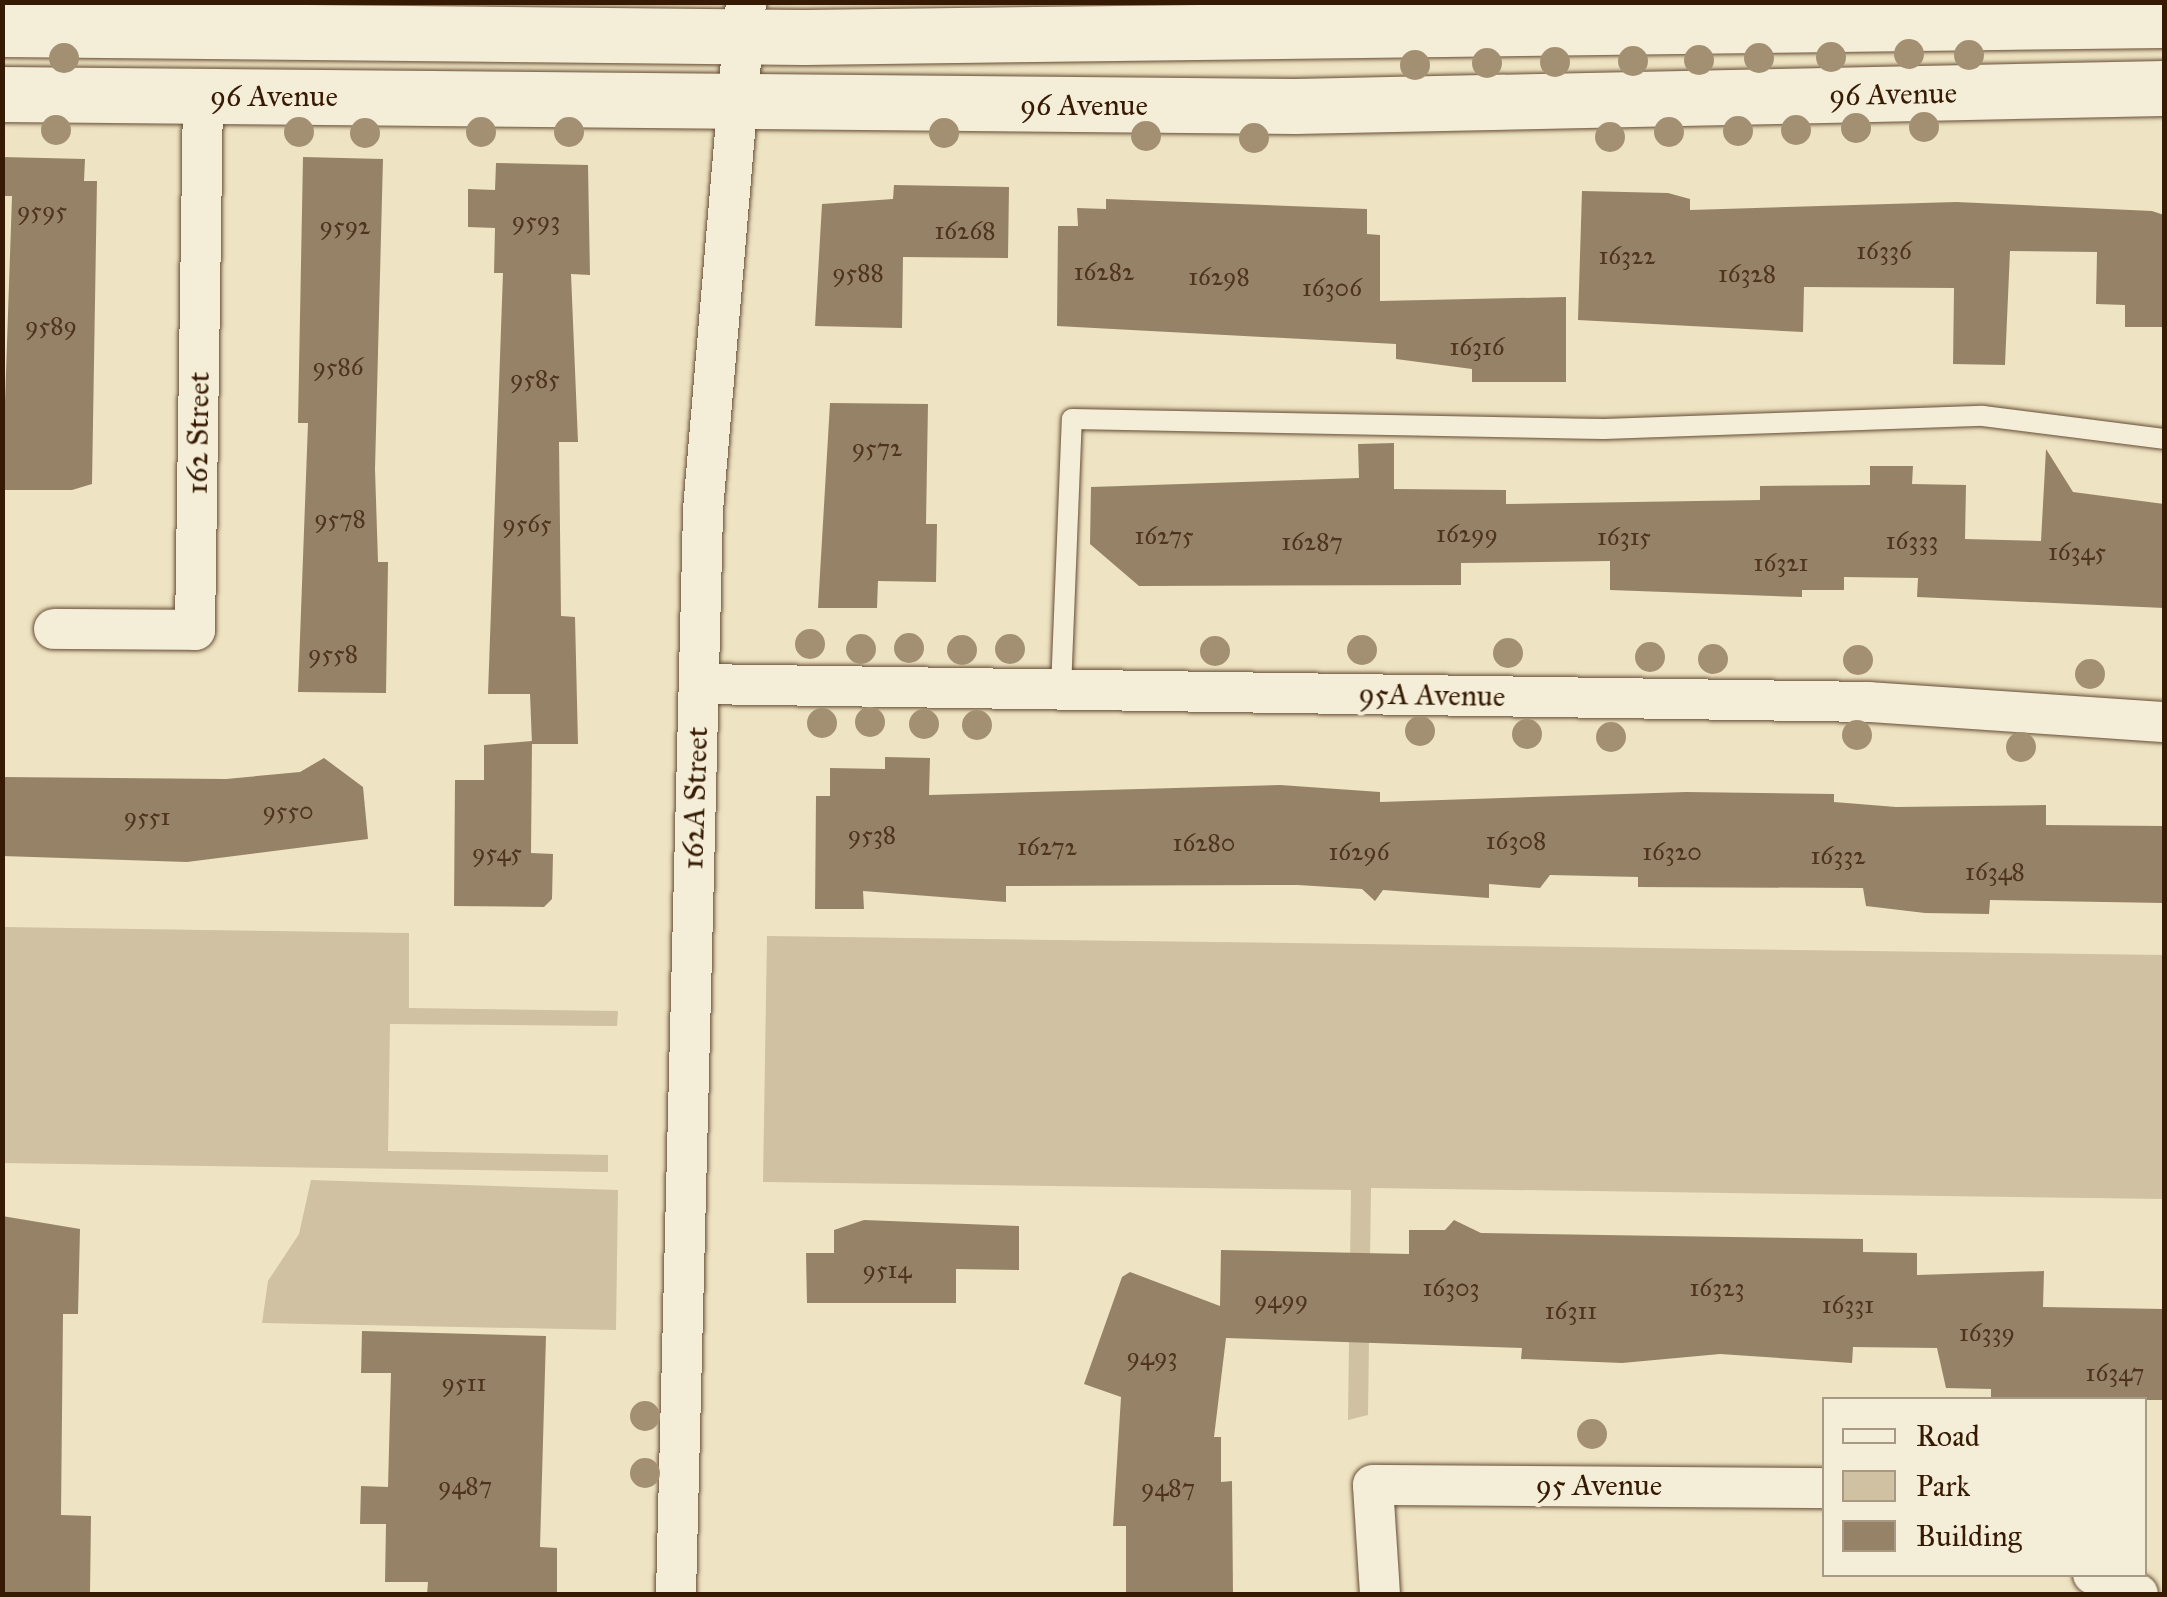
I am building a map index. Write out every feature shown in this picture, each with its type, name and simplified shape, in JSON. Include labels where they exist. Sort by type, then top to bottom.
[{"type":"main road","points":[[2,29],[745,18],[2164,20]]},
{"type":"main road","name":"96 Avenue","points":[[2,94],[740,102],[1544,104],[2164,88]]},
{"type":"street","name":"162A Street","points":[[676,1594],[708,443],[745,18]]},
{"type":"street","name":"162 Street","points":[[54,629],[196,630],[203,96]]},
{"type":"street","name":"95A Avenue","points":[[700,684],[1869,702],[2164,722]]},
{"type":"street","name":"95 Avenue","points":[[1380,1594],[1374,1485],[1822,1488]]},
{"type":"street","points":[[2101,1577],[2138,1594]]},
{"type":"lane","points":[[1061,689],[1072,419],[1604,429],[1983,416],[2164,439]]},
{"type":"green space","points":[[3,927],[409,933],[409,1008],[618,1011],[617,1026],[390,1024],[388,1151],[608,1155],[608,1172],[3,1163]]},
{"type":"green space","points":[[767,936],[2164,955],[2164,1199],[1371,1188],[1368,1415],[1348,1420],[1351,1190],[763,1182]]},
{"type":"green space","points":[[311,1180],[618,1190],[616,1330],[262,1323],[268,1281],[299,1234]]},
{"type":"building","points":[[2,157],[85,159],[84,181],[97,181],[92,484],[72,490],[2,490],[12,196],[2,196]]},
{"type":"building","points":[[303,157],[383,159],[375,469],[378,562],[388,562],[386,693],[298,692],[308,423],[298,423]]},
{"type":"building","points":[[496,163],[588,165],[590,275],[571,274],[578,442],[559,442],[561,616],[575,617],[578,744],[532,744],[530,694],[488,694],[503,273],[494,273],[495,228],[468,227],[468,189],[495,190]]},
{"type":"building","points":[[894,185],[1009,187],[1008,258],[903,257],[902,328],[815,326],[822,204],[893,199]]},
{"type":"building","points":[[1582,191],[1668,193],[1690,199],[1690,210],[1956,202],[2152,211],[2164,215],[2164,327],[2125,327],[2125,305],[2096,304],[2097,252],[2010,251],[2005,365],[1953,364],[1954,288],[1804,287],[1803,332],[1578,320]]},
{"type":"building","points":[[1106,199],[1367,209],[1367,234],[1380,235],[1380,301],[1566,297],[1566,382],[1472,382],[1472,369],[1396,359],[1396,344],[1057,326],[1058,226],[1078,226],[1077,208],[1106,209]]},
{"type":"building","points":[[830,403],[928,404],[926,524],[937,524],[936,582],[878,581],[877,608],[818,608]]},
{"type":"building","points":[[1394,443],[1394,489],[1506,490],[1506,504],[1760,500],[1760,486],[1870,485],[1870,466],[1913,466],[1912,484],[1966,485],[1965,539],[2041,541],[2046,449],[2073,492],[2164,504],[2164,608],[1917,597],[1918,578],[1844,577],[1844,590],[1802,590],[1802,597],[1610,590],[1610,561],[1461,563],[1461,585],[1139,586],[1090,544],[1091,487],[1359,478],[1358,444]]},
{"type":"building","points":[[532,741],[531,853],[553,854],[552,899],[544,907],[454,906],[455,780],[484,780],[484,745]]},
{"type":"building","points":[[885,757],[930,758],[929,795],[1280,785],[1380,792],[1380,802],[1686,792],[1834,794],[1834,802],[1896,807],[2046,805],[2046,825],[2164,826],[2164,903],[1990,900],[1989,914],[1925,913],[1866,906],[1863,888],[1638,887],[1638,877],[1550,875],[1540,888],[1489,884],[1489,898],[1383,890],[1375,901],[1362,889],[1298,885],[1006,886],[1006,902],[863,891],[864,909],[815,909],[816,796],[830,796],[830,768],[885,769]]},
{"type":"building","points":[[324,758],[363,787],[368,839],[187,862],[2,856],[2,777],[226,779],[300,772]]},
{"type":"building","points":[[2,1216],[80,1229],[78,1314],[63,1314],[61,1515],[91,1516],[90,1594],[2,1594]]},
{"type":"building","points":[[864,1220],[1019,1226],[1019,1270],[956,1269],[956,1303],[807,1303],[806,1253],[834,1253],[834,1230]]},
{"type":"building","points":[[1454,1220],[1481,1233],[1863,1239],[1863,1252],[1917,1253],[1917,1275],[2044,1271],[2043,1307],[2164,1309],[2164,1400],[1991,1397],[1991,1389],[1946,1388],[1937,1348],[1853,1347],[1852,1363],[1720,1354],[1622,1363],[1521,1359],[1522,1348],[1226,1338],[1214,1437],[1221,1437],[1221,1482],[1232,1481],[1233,1594],[1126,1594],[1126,1526],[1113,1526],[1121,1397],[1084,1384],[1122,1277],[1130,1272],[1220,1306],[1221,1250],[1409,1254],[1409,1230],[1445,1230]]},
{"type":"building","points":[[362,1331],[546,1336],[540,1547],[557,1548],[557,1594],[427,1594],[428,1582],[385,1582],[386,1524],[360,1524],[361,1486],[388,1487],[391,1373],[361,1373]]}]
